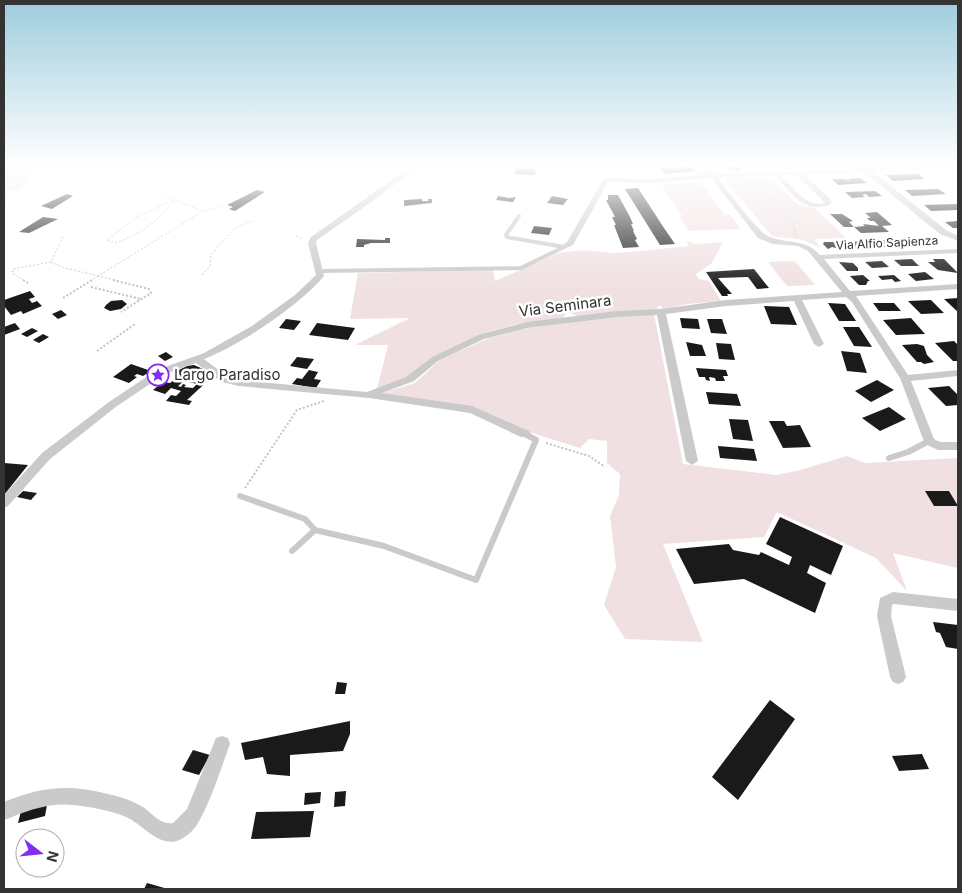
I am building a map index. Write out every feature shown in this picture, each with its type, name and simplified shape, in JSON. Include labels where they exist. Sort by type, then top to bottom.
[{"type":"street","points":[[4,503],[46,456],[137,387],[161,372],[197,359],[224,346],[262,322],[315,282],[320,276],[320,272],[312,243],[314,239],[361,207]]},
{"type":"street","points":[[564,247],[570,243],[591,207]]},
{"type":"street","points":[[738,207],[761,236],[769,240],[806,246],[818,257],[855,300],[905,378],[928,441],[938,446],[958,446]]},
{"type":"street","points":[[911,207],[943,232],[958,239]]},
{"type":"street","name":"Via Alfio Sapienza","points":[[818,257],[958,251]]},
{"type":"street","name":"Via Seminara","points":[[197,359],[226,380],[239,383],[368,395],[410,379],[447,353],[481,337],[501,331],[570,319],[661,312],[703,305],[958,286]]},
{"type":"street","points":[[796,298],[819,344]]},
{"type":"street","points":[[661,312],[692,461]]},
{"type":"street","points":[[905,378],[958,373]]},
{"type":"street","points":[[368,395],[472,410],[525,434]]},
{"type":"street","points":[[898,676],[884,616],[885,602],[893,598],[958,605]]},
{"type":"street","points":[[4,811],[28,801],[50,795],[73,796],[117,805],[133,812],[165,832],[177,831],[193,815],[222,744]]},
{"type":"lane","points":[[518,216],[506,235],[507,237],[564,247]]},
{"type":"lane","points":[[320,272],[521,268],[564,247]]},
{"type":"lane","points":[[240,496],[305,519],[315,530],[384,546],[476,580],[536,440],[525,434]]},
{"type":"lane","points":[[889,458],[908,452],[928,441]]},
{"type":"lane","points":[[292,551],[315,530]]},
{"type":"path","points":[[156,207],[114,233],[107,240],[115,243],[140,233],[169,207]]},
{"type":"path","points":[[192,207],[203,211]]},
{"type":"path","points":[[64,298],[203,211],[220,207]]},
{"type":"path","points":[[778,207],[783,209],[796,232],[796,238]]},
{"type":"path","points":[[202,275],[210,266],[212,255],[230,233],[237,227],[252,221]]},
{"type":"path","points":[[51,262],[63,237]]},
{"type":"path","points":[[28,283],[12,273],[13,269],[51,262],[62,267],[149,290],[151,293],[121,312]]},
{"type":"path","points":[[91,287],[141,299]]},
{"type":"path","points":[[97,351],[135,324]]},
{"type":"path","points":[[240,496],[297,410],[322,402],[334,392]]},
{"type":"path","points":[[536,440],[588,456],[605,467]]},
{"type":"shaded area","points":[[676,207],[719,207],[725,215],[730,215],[740,229],[689,231],[679,217],[682,216]]},
{"type":"shaded area","points":[[747,207],[815,208],[846,238],[814,239],[820,247],[818,247],[803,240],[772,236]]},
{"type":"shaded area","points":[[686,241],[696,244],[723,242],[712,263],[696,274],[699,279],[709,281],[721,301],[687,304],[663,309],[661,306],[657,306],[658,310],[577,316],[571,313],[565,314],[563,318],[517,324],[479,335],[432,357],[408,377],[377,389],[388,345],[355,345],[410,318],[350,319],[358,273],[493,270],[495,281],[558,253],[584,250],[612,253],[642,251],[689,246]]},
{"type":"shaded area","points":[[795,261],[815,285],[787,286],[768,262]]},
{"type":"shaded area","points":[[654,314],[683,464],[776,475],[797,471],[847,456],[865,463],[957,458],[958,568],[893,553],[907,591],[876,558],[777,512],[764,537],[663,544],[703,642],[625,639],[604,605],[616,567],[610,516],[619,495],[620,474],[607,463],[607,441],[589,439],[580,448],[529,432],[478,410],[382,393],[415,383],[440,360],[489,338],[522,329],[601,318]]},
{"type":"building","points":[[242,207],[235,211],[229,209]]},
{"type":"building","points":[[610,207],[624,207],[633,224],[631,224],[637,239],[635,240],[639,247],[623,248],[612,217],[615,217]]},
{"type":"building","points":[[636,207],[650,207],[675,244],[660,245]]},
{"type":"building","points":[[926,207],[958,207],[958,210],[931,211]]},
{"type":"building","points":[[877,212],[892,225],[882,226],[889,232],[861,233],[854,227],[865,226],[863,224],[879,226],[874,221],[870,221],[867,218],[871,218],[865,213]]},
{"type":"building","points":[[830,214],[842,214],[853,221],[849,222],[854,227],[844,227]]},
{"type":"building","points":[[43,217],[58,219],[29,233],[19,232]]},
{"type":"building","points":[[958,221],[958,228],[953,228],[945,222]]},
{"type":"building","points":[[534,226],[552,228],[549,235],[531,233]]},
{"type":"building","points":[[385,238],[390,238],[390,243],[371,243],[364,245],[364,247],[356,247],[357,239],[385,240]]},
{"type":"building","points":[[905,239],[925,239],[931,245],[911,245]]},
{"type":"building","points":[[878,240],[891,240],[898,246],[884,247]]},
{"type":"building","points":[[864,241],[868,247],[856,248],[850,242]]},
{"type":"building","points":[[824,242],[836,242],[842,247],[840,249],[832,247],[828,249],[823,244]]},
{"type":"building","points":[[912,259],[919,266],[901,266],[894,260]]},
{"type":"building","points":[[933,259],[944,259],[958,273],[938,270],[928,262],[935,262]]},
{"type":"building","points":[[882,261],[889,267],[872,268],[865,262]]},
{"type":"building","points":[[839,262],[853,263],[858,268],[858,271],[847,271]]},
{"type":"building","points":[[754,269],[769,288],[757,289],[748,277],[718,278],[732,294],[727,294],[728,296],[722,296],[706,272]]},
{"type":"building","points":[[925,272],[934,279],[916,281],[908,274]]},
{"type":"building","points":[[863,275],[870,281],[866,285],[859,285],[850,276]]},
{"type":"building","points":[[894,275],[901,281],[895,282],[892,279],[882,280],[878,276]]},
{"type":"building","points":[[30,291],[35,297],[29,299],[32,303],[37,301],[42,306],[23,314],[21,311],[11,315],[4,306],[4,300]]},
{"type":"building","points":[[958,298],[958,312],[944,299]]},
{"type":"building","points":[[122,300],[127,304],[121,309],[110,311],[104,308],[111,301]]},
{"type":"building","points":[[931,300],[944,313],[921,314],[908,301]]},
{"type":"building","points":[[828,303],[845,304],[856,321],[839,321]]},
{"type":"building","points":[[873,303],[894,303],[901,311],[879,311]]},
{"type":"building","points":[[764,306],[789,307],[797,325],[771,324]]},
{"type":"building","points":[[61,310],[67,315],[58,319],[52,314]]},
{"type":"building","points":[[680,318],[698,319],[700,329],[682,328]]},
{"type":"building","points":[[911,318],[925,334],[896,335],[883,320]]},
{"type":"building","points":[[286,319],[301,321],[294,330],[279,328]]},
{"type":"building","points":[[707,319],[722,319],[727,334],[711,333]]},
{"type":"building","points":[[15,323],[20,329],[4,335],[4,327]]},
{"type":"building","points":[[317,323],[355,328],[348,340],[309,335]]},
{"type":"building","points":[[843,327],[859,327],[872,347],[854,346]]},
{"type":"building","points":[[32,328],[38,331],[27,337],[21,334]]},
{"type":"building","points":[[43,334],[49,337],[39,343],[33,340]]},
{"type":"building","points":[[954,341],[958,345],[958,361],[953,361],[935,343]]},
{"type":"building","points":[[686,342],[702,345],[706,356],[690,356]]},
{"type":"building","points":[[716,343],[731,344],[735,360],[719,359]]},
{"type":"building","points":[[917,344],[924,346],[927,355],[934,362],[924,364],[917,362],[902,345]]},
{"type":"building","points":[[841,351],[860,353],[867,373],[847,371]]},
{"type":"building","points":[[166,352],[173,357],[165,361],[158,356]]},
{"type":"building","points":[[297,357],[314,359],[307,369],[290,366]]},
{"type":"building","points":[[131,364],[151,371],[143,376],[137,374],[134,376],[137,377],[129,383],[113,377]]},
{"type":"building","points":[[194,365],[213,376],[187,400],[192,401],[189,405],[166,401],[171,395],[176,396],[181,391],[171,388],[165,394],[153,390],[163,382],[170,383],[181,375],[173,373],[187,366]],"holes":[[[192,374],[196,375],[189,382],[197,384],[193,388],[184,387],[186,385],[183,384],[181,387],[178,386]]]},
{"type":"building","points":[[696,368],[726,370],[728,376],[723,376],[725,381],[716,381],[715,378],[709,377],[710,381],[706,380],[705,377],[699,377]]},
{"type":"building","points":[[309,370],[318,372],[314,379],[321,380],[316,388],[292,384],[297,378],[302,379]]},
{"type":"building","points":[[877,380],[894,390],[871,402],[855,391]]},
{"type":"building","points":[[949,386],[958,395],[958,405],[946,406],[928,388]]},
{"type":"building","points":[[706,392],[737,394],[741,406],[709,404]]},
{"type":"building","points":[[889,407],[906,419],[880,431],[862,418]]},
{"type":"building","points":[[729,419],[748,420],[753,441],[733,439]]},
{"type":"building","points":[[769,421],[784,421],[787,426],[800,425],[811,447],[783,448]]},
{"type":"building","points":[[718,446],[754,449],[757,461],[720,458]]},
{"type":"building","points":[[4,463],[28,465],[4,495]]},
{"type":"building","points":[[23,491],[37,493],[31,500],[17,497]]},
{"type":"building","points":[[925,491],[949,491],[958,506],[934,506]]},
{"type":"building","points":[[780,517],[843,546],[831,575],[810,565],[807,573],[826,583],[815,613],[744,579],[694,584],[676,549],[729,544],[733,550],[759,555],[761,552],[789,565],[792,557],[766,544]]},
{"type":"building","points":[[933,622],[958,625],[958,649],[946,647],[940,633],[936,632]]},
{"type":"building","points":[[337,682],[347,683],[345,694],[335,694]]},
{"type":"building","points":[[770,700],[795,719],[738,800],[712,777]]},
{"type":"building","points":[[350,721],[350,734],[343,751],[290,755],[290,776],[267,774],[263,757],[245,760],[241,743]]},
{"type":"building","points":[[193,750],[210,755],[199,775],[182,770]]},
{"type":"building","points":[[922,754],[929,769],[899,771],[892,756]]},
{"type":"building","points":[[346,791],[345,806],[334,807],[335,792]]},
{"type":"building","points":[[321,792],[320,803],[304,805],[305,793]]},
{"type":"building","points":[[47,805],[45,816],[18,823],[21,811]]},
{"type":"building","points":[[314,811],[310,837],[251,839],[256,812]]},
{"type":"building","points":[[147,883],[168,889],[144,889]]},
{"type":"place","name":"Largo Paradiso","points":[[158,375]]}]
